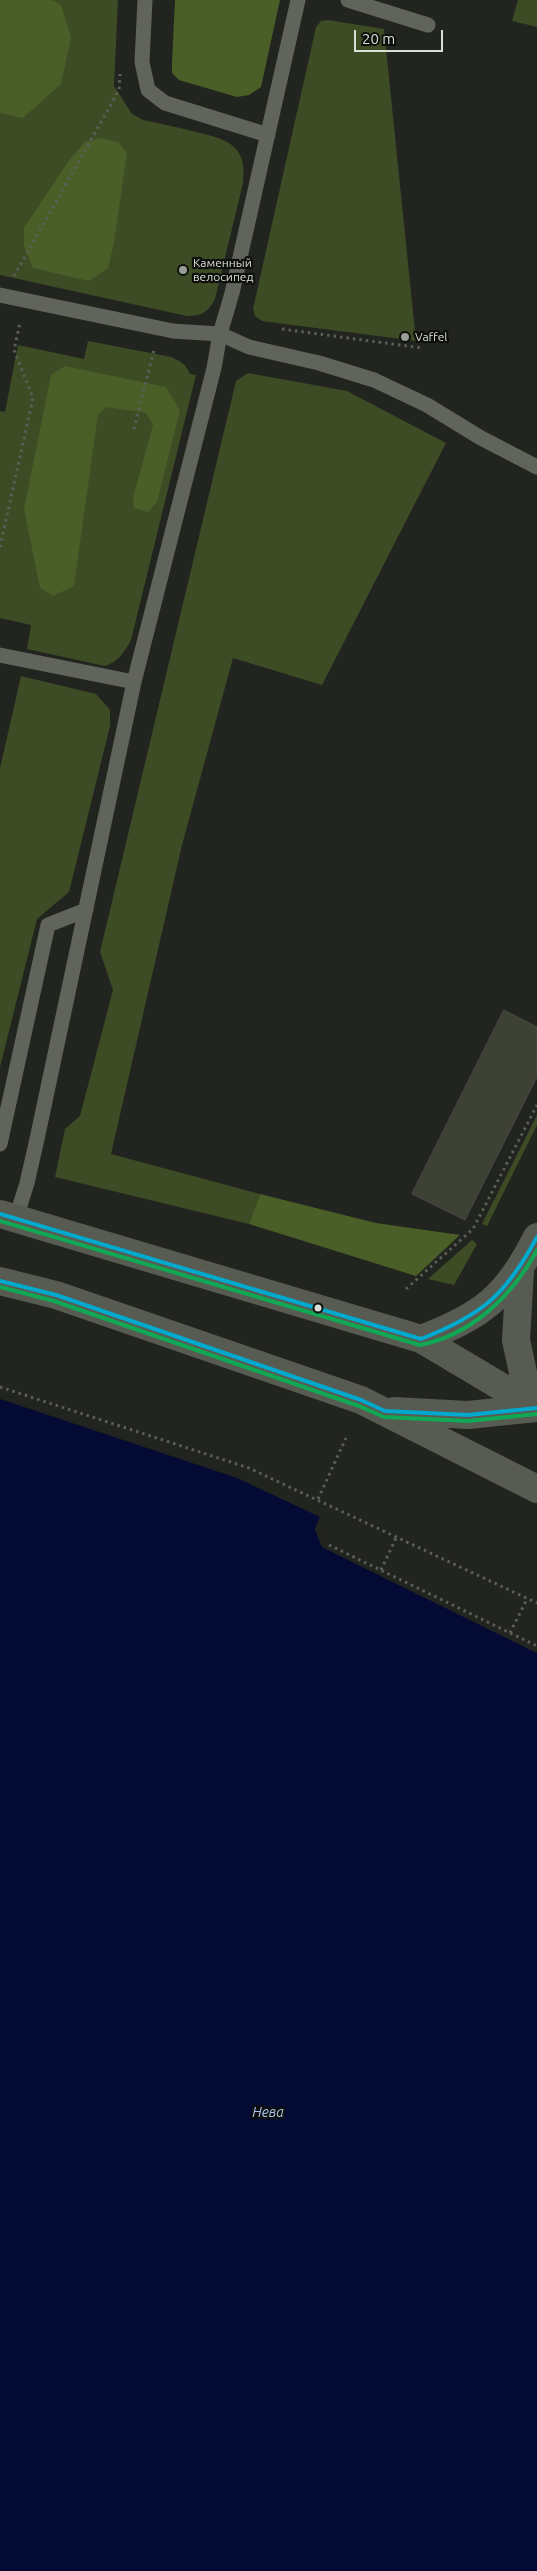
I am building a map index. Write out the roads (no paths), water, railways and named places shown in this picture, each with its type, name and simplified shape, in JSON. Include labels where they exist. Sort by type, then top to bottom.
[{"type":"main road","points":[[8,1216],[421,1339],[537,1408]]},
{"type":"main road","points":[[421,1339],[457,1326],[489,1305],[520,1270],[537,1237]]},
{"type":"main road","points":[[520,1270],[516,1340],[525,1382],[537,1408]]},
{"type":"main road","points":[[0,1281],[56,1295],[361,1400],[537,1489]]},
{"type":"main road","points":[[385,1411],[468,1415],[537,1408]]},
{"type":"lane","points":[[146,0],[142,62],[148,90],[165,103],[268,135]]},
{"type":"lane","points":[[8,1216],[27,1183],[134,682],[214,368],[220,334],[232,294],[298,0]]},
{"type":"lane","points":[[348,0],[428,25]]},
{"type":"lane","points":[[2,295],[173,331],[220,334],[249,347],[319,363],[374,380],[427,405],[481,438],[537,466]]},
{"type":"lane","points":[[0,655],[134,682]]},
{"type":"lane","points":[[0,1144],[48,925],[86,910]]},
{"type":"water","name":"Нева","points":[[0,1399],[237,1478],[320,1517],[315,1529],[322,1547],[537,1653],[537,2571],[0,2571]]},
{"type":"place","name":"Каменный велосипед","points":[[183,270]]},
{"type":"place","name":"Vaffel","points":[[405,337]]}]
